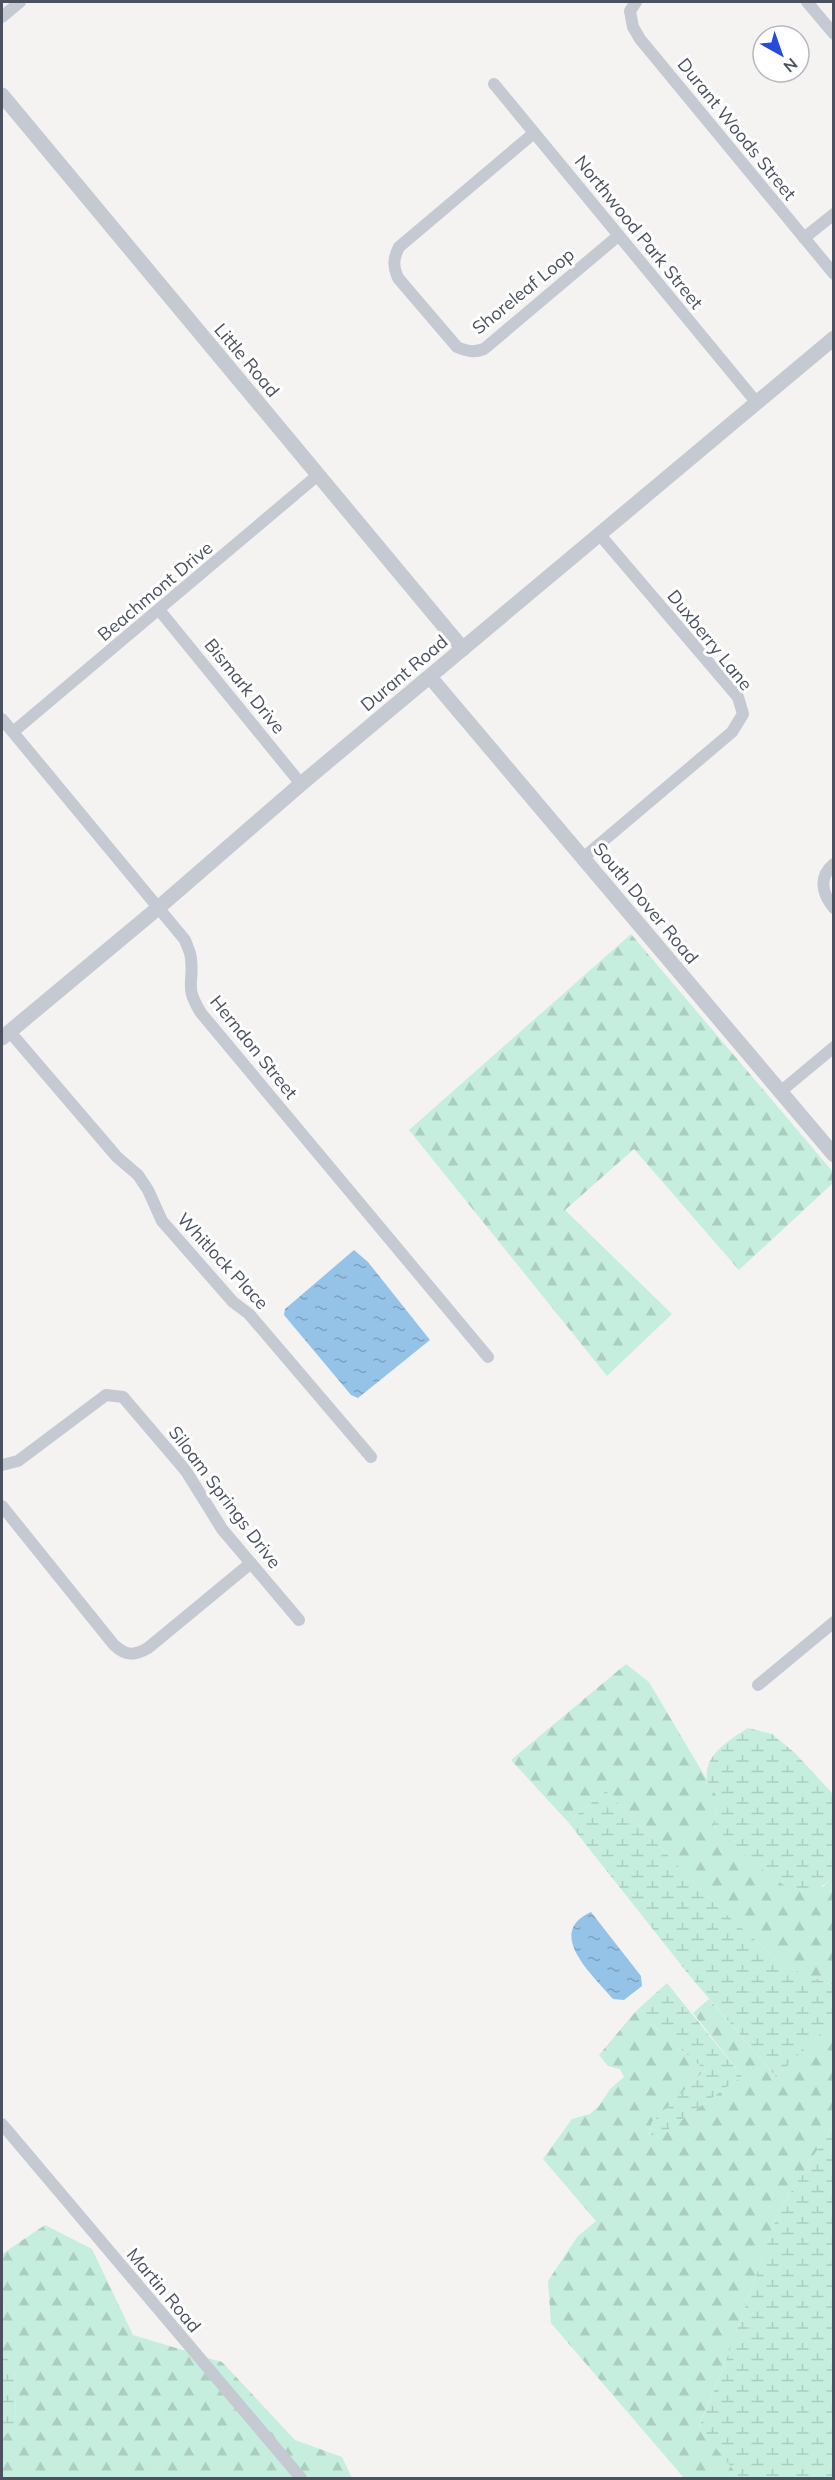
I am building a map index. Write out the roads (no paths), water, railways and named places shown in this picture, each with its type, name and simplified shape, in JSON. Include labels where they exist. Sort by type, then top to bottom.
[{"type":"street","points":[[2,17],[20,2]]},
{"type":"street","name":"Durant Woods Street","points":[[636,2],[630,11],[633,27],[640,39],[834,274]]},
{"type":"street","points":[[807,2],[834,34]]},
{"type":"street","name":"Northwood Park Street","points":[[494,84],[757,403]]},
{"type":"street","name":"Little Road","points":[[2,95],[463,649]]},
{"type":"street","name":"Shoreleaf Loop","points":[[534,133],[399,247],[394,257],[394,267],[398,278],[457,347],[476,352],[484,349],[618,236]]},
{"type":"street","points":[[804,238],[834,214]]},
{"type":"street","name":"Durant Road","points":[[6,1035],[301,784],[834,338]]},
{"type":"street","name":"Beachmont Drive","points":[[13,732],[160,611],[318,475]]},
{"type":"street","name":"Duxberry Lane","points":[[583,858],[732,732],[742,714],[738,697],[600,535]]},
{"type":"street","name":"Bismark Drive","points":[[160,611],[301,784]]},
{"type":"street","name":"South Dover Road","points":[[430,677],[834,1155]]},
{"type":"street","name":"Herndon Street","points":[[2,719],[186,940],[192,960],[189,984],[194,1002],[201,1013],[488,1357]]},
{"type":"street","points":[[834,864],[828,868],[822,882],[825,898],[834,908]]},
{"type":"street","name":"Whitlock Place","points":[[6,1035],[117,1158],[138,1175],[148,1190],[162,1221],[233,1302],[249,1314],[371,1457]]},
{"type":"street","points":[[780,1092],[834,1047]]},
{"type":"street","name":"Siloam Springs Drive","points":[[2,1465],[18,1461],[106,1395],[123,1397],[186,1470],[222,1529],[299,1620]]},
{"type":"street","points":[[2,1506],[114,1645],[127,1654],[138,1654],[148,1648],[251,1563]]},
{"type":"street","points":[[758,1685],[834,1622]]},
{"type":"street","name":"Martin Road","points":[[2,2124],[301,2478]]},
{"type":"water","points":[[354,1250],[368,1262],[430,1340],[358,1398],[351,1395],[284,1315],[285,1309]]},
{"type":"water","points":[[591,1912],[641,1976],[642,1986],[624,2000],[613,1999],[585,1967],[572,1943],[572,1931],[578,1921]]}]
